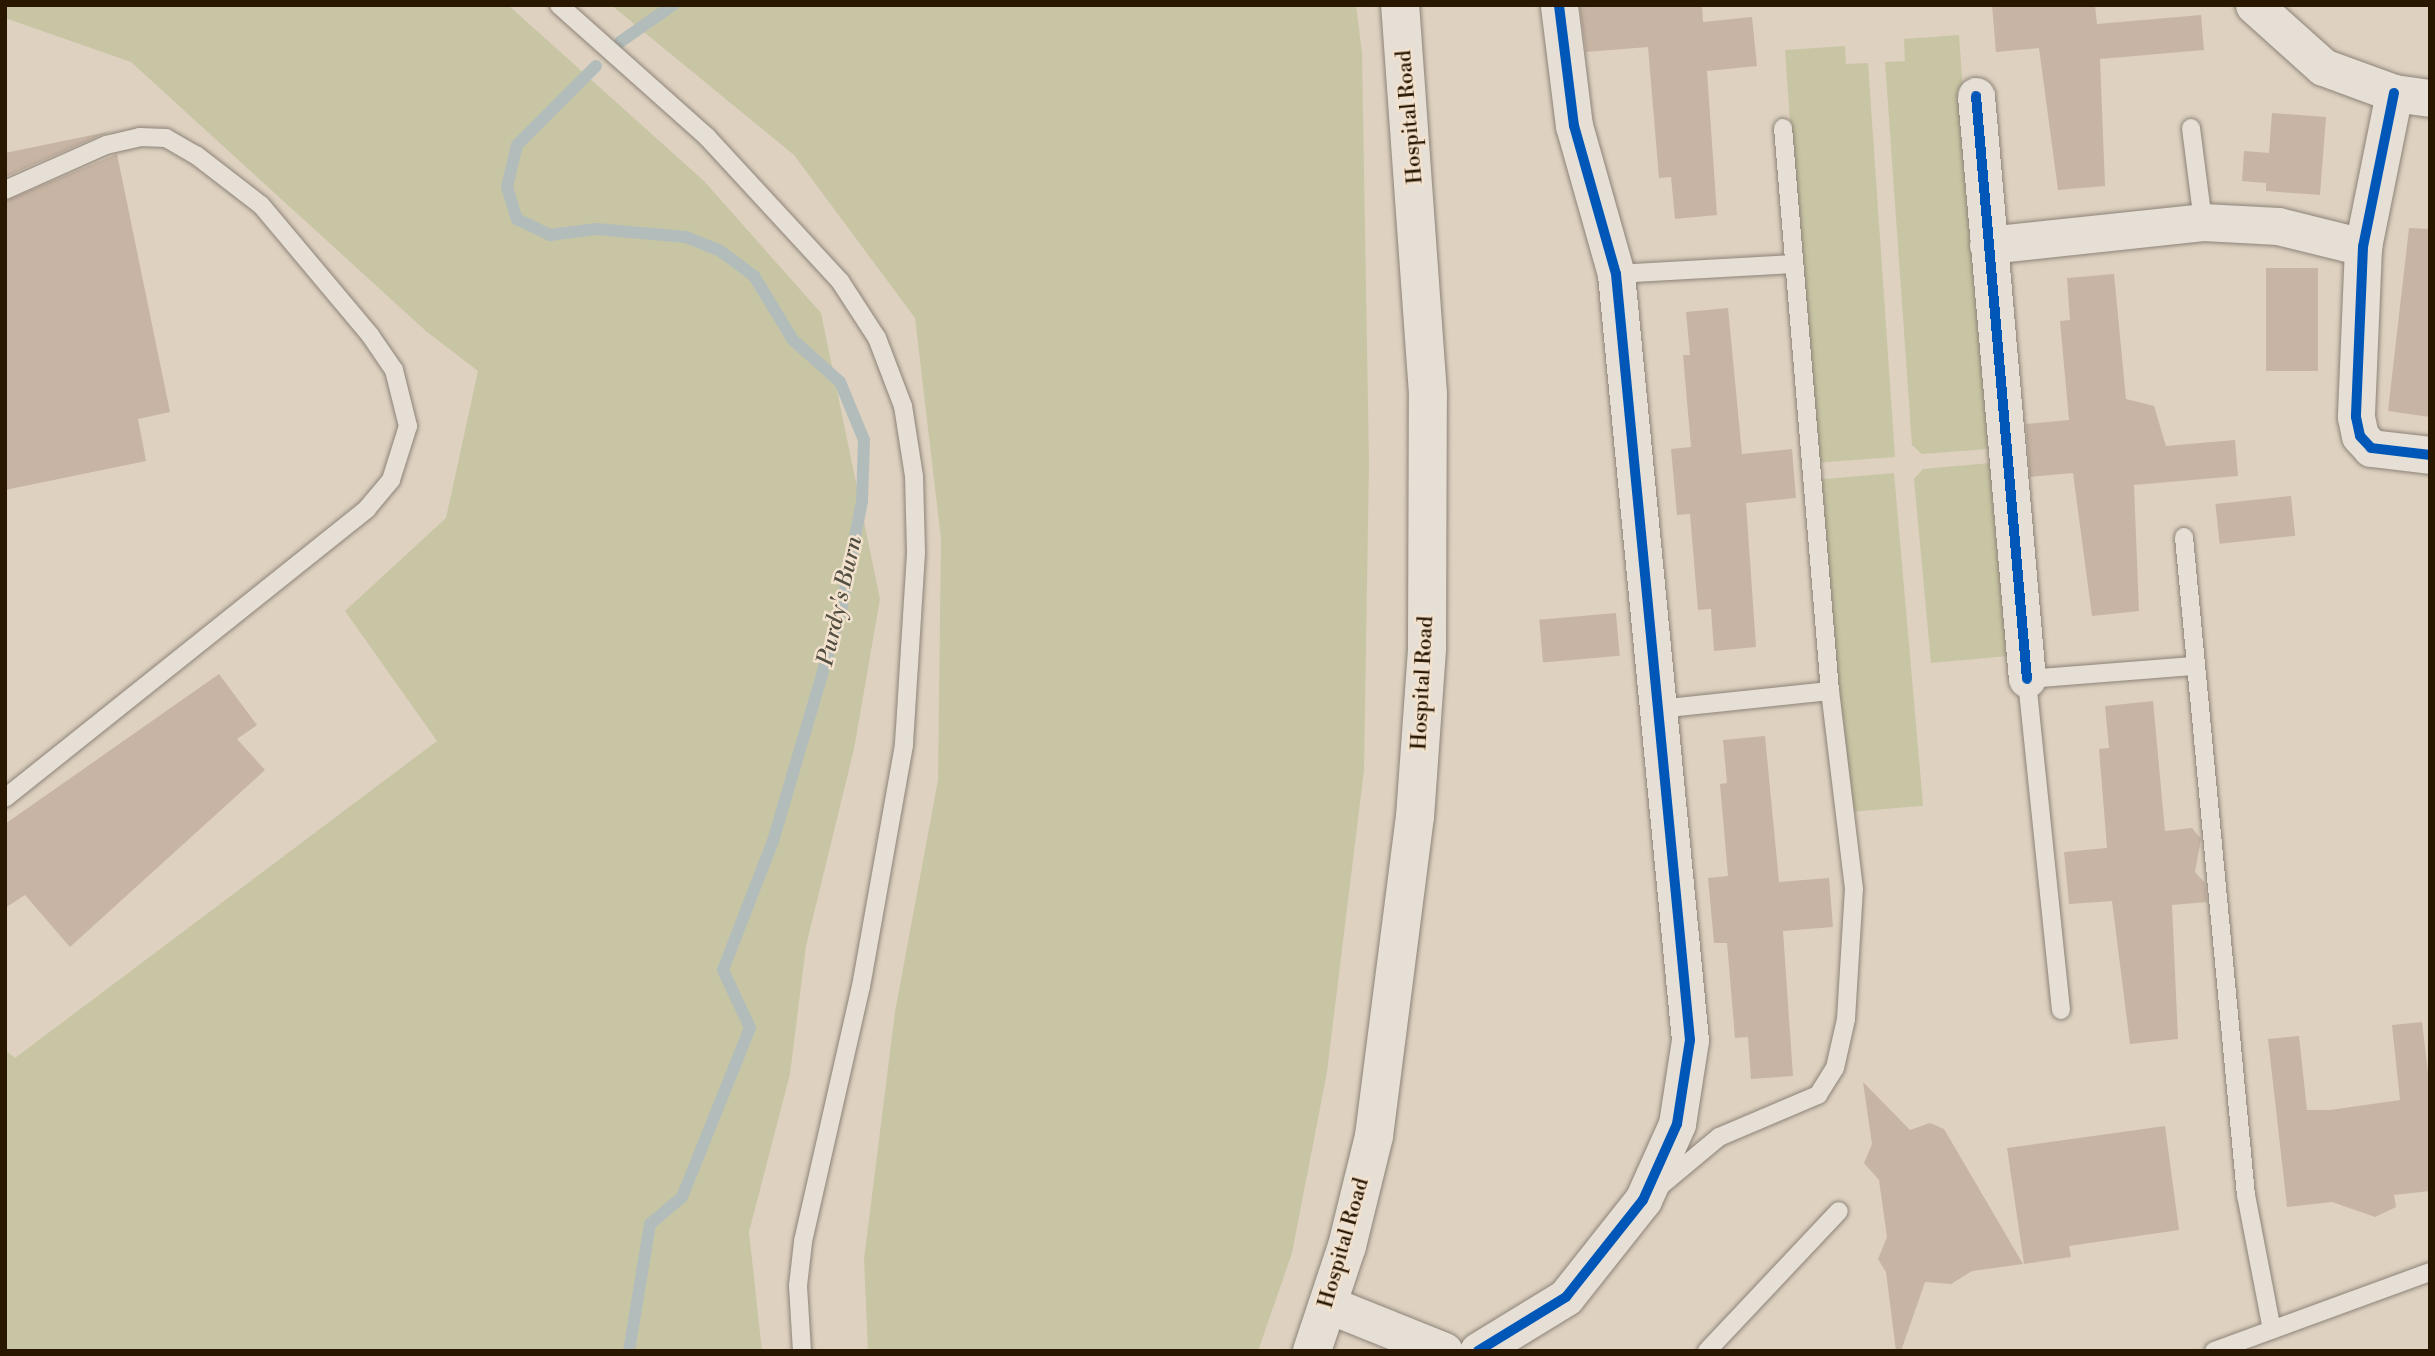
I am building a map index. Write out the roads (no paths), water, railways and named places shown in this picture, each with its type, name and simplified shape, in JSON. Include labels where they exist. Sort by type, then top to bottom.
[{"type":"main road","name":"Hospital Road","points":[[1312,1351],[1374,1136],[1392,1026],[1427,648],[1429,394],[1400,5]]},
{"type":"street","points":[[1478,1351],[1566,1297],[1643,1200],[1677,1124],[1690,1040],[1616,274],[1574,126],[1559,5]]},
{"type":"street","points":[[2254,5],[2323,67],[2394,93],[2430,98]]},
{"type":"street","points":[[2394,93],[2363,247],[2356,417],[2360,436],[2371,448],[2430,455]]},
{"type":"street","points":[[1976,96],[2026,679]]},
{"type":"street","points":[[1988,245],[2203,222],[2278,226],[2363,247]]},
{"type":"street","points":[[1327,1304],[1444,1351]]},
{"type":"lane","points":[[559,5],[707,137],[840,281],[877,338],[903,406],[914,476],[916,553],[904,745],[863,973],[803,1242],[798,1286],[802,1351]]},
{"type":"lane","points":[[1643,1200],[1719,1137],[1818,1095],[1835,1069],[1846,1019],[1854,889],[1830,691],[1783,128]]},
{"type":"lane","points":[[2191,128],[2203,222]]},
{"type":"lane","points":[[5,190],[106,145],[140,137],[166,138],[197,155],[261,205],[370,335],[394,370],[408,426],[391,480],[366,509],[5,798]]},
{"type":"lane","points":[[1616,274],[1794,264]]},
{"type":"lane","points":[[2184,537],[2193,666],[2246,1195],[2272,1330]]},
{"type":"lane","points":[[2061,1010],[2026,679],[2193,666]]},
{"type":"lane","points":[[1658,709],[1830,691]]},
{"type":"lane","points":[[1707,1351],[1839,1211]]},
{"type":"lane","points":[[2214,1351],[2430,1272]]},
{"type":"waterway","name":"Purdy's Burn","points":[[620,42],[673,5]]},
{"type":"waterway","name":"Purdy's Burn","points":[[596,66],[517,145],[507,187],[517,219],[550,235],[597,229],[686,237],[719,250],[754,276],[793,340],[840,382],[864,440],[862,501],[841,610],[773,841],[723,970],[750,1028],[682,1197],[650,1224],[629,1351]]}]
